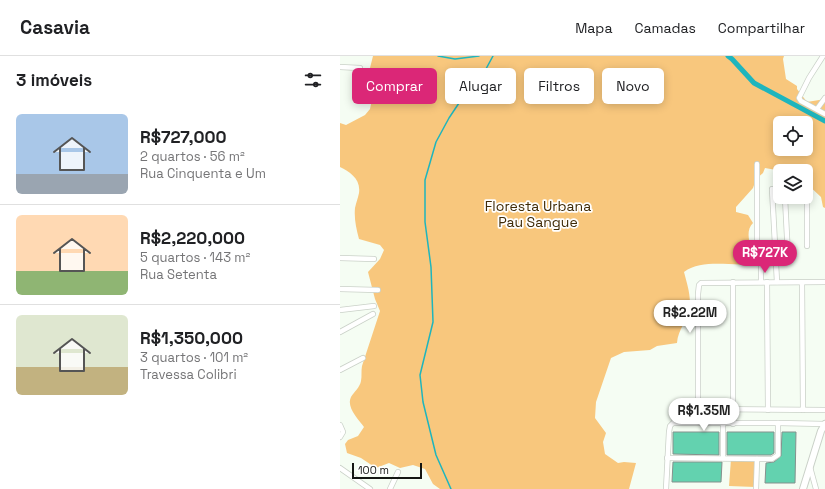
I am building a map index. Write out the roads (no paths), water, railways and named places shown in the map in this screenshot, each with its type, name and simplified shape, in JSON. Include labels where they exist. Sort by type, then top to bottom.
[{"type":"main road","points":[[803,489],[821,431],[825,424]]},
{"type":"street","points":[[823,56],[800,95],[800,100],[825,114]]},
{"type":"street","points":[[340,67],[360,68]]},
{"type":"street","points":[[817,109],[825,98]]},
{"type":"street","points":[[757,164],[757,244],[761,246],[761,282]]},
{"type":"street","points":[[772,189],[777,282]]},
{"type":"street","points":[[776,260],[786,258],[788,256],[784,198],[807,197],[807,246]]},
{"type":"street","points":[[340,258],[374,259]]},
{"type":"street","points":[[733,282],[733,424]]},
{"type":"street","points":[[767,282],[768,410]]},
{"type":"street","points":[[802,282],[803,410]]},
{"type":"street","points":[[825,282],[701,283],[699,288],[698,404],[704,409],[825,410]]},
{"type":"street","points":[[340,289],[378,290]]},
{"type":"street","points":[[340,310],[374,306]]},
{"type":"street","points":[[340,332],[373,314]]},
{"type":"street","points":[[340,370],[363,358]]},
{"type":"street","points":[[666,489],[669,432],[671,424],[677,422],[733,424],[778,422],[825,424]]},
{"type":"street","points":[[667,458],[772,459],[777,456],[778,422]]},
{"type":"street","points":[[723,424],[723,458]]},
{"type":"street","points":[[340,425],[343,432],[340,437]]},
{"type":"street","points":[[756,489],[757,459]]},
{"type":"street","points":[[810,467],[816,489]]},
{"type":"street","points":[[340,468],[370,489]]},
{"type":"street","points":[[390,489],[398,472]]},
{"type":"waterway","points":[[438,56],[455,59],[479,56]]},
{"type":"waterway","points":[[451,489],[436,455],[423,402],[420,375],[433,322],[431,267],[425,222],[425,180],[436,142],[449,118],[473,82],[480,80],[493,56]]},
{"type":"waterway","points":[[728,56],[754,83],[825,121]]},
{"type":"park label","name":"Floresta Urbana Pau Sangue","points":[[538,214]]}]
